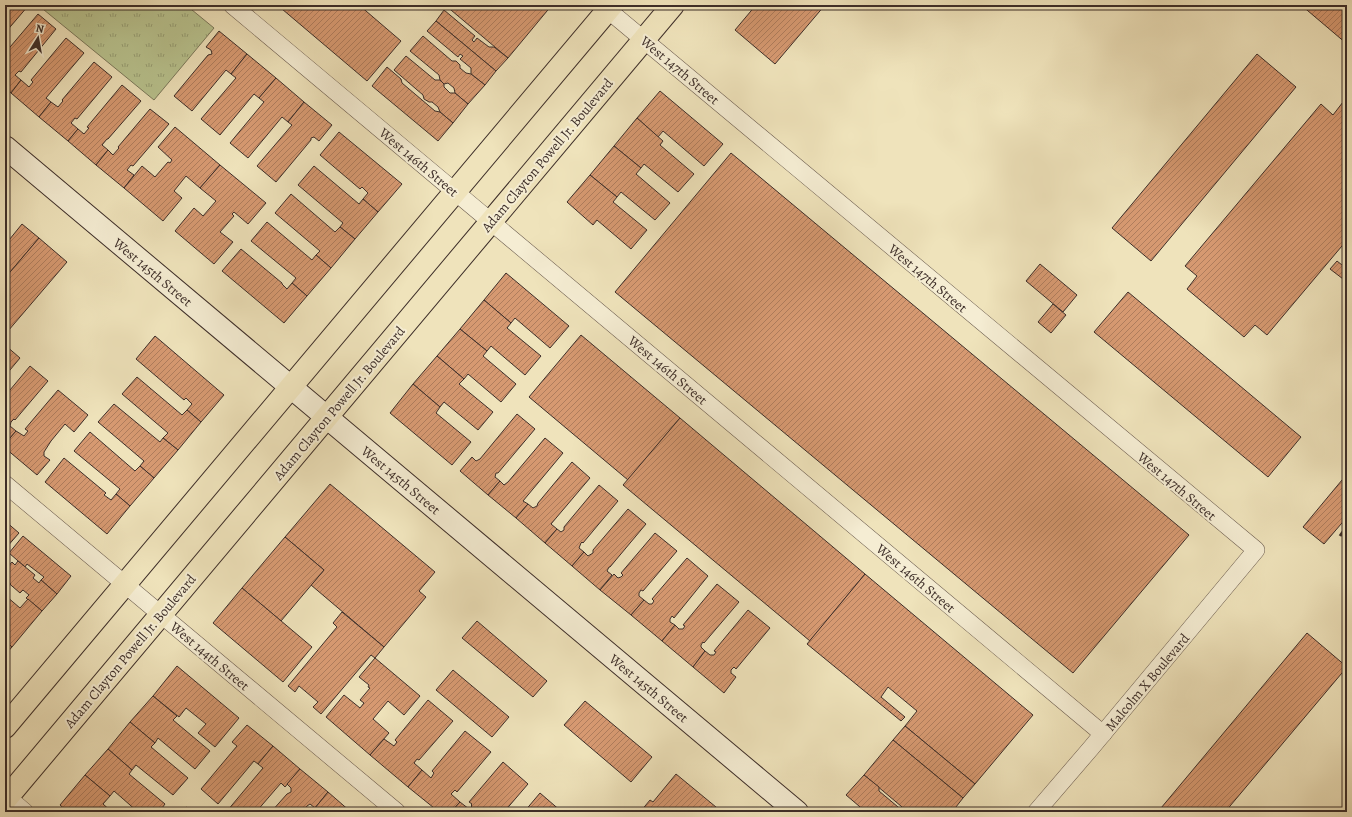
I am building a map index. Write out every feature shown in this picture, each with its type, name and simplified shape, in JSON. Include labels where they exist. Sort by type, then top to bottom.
[{"type":"main road","name":"Adam Clayton Powell Jr. Boulevard","points":[[6,798],[673,5]]},
{"type":"main road","points":[[5,728],[455,192],[607,7]]},
{"type":"main road","name":"West 145th Street","points":[[5,148],[797,812]]},
{"type":"street","name":"West 146th Street","points":[[232,5],[1103,734]]},
{"type":"street","name":"West 147th Street","points":[[607,7],[644,40],[1256,550]]},
{"type":"street","name":"West 144th Street","points":[[5,484],[397,812]]},
{"type":"street","name":"Malcolm X Boulevard","points":[[1036,812],[1256,550]]},
{"type":"street","points":[[6,798],[25,812]]},
{"type":"green space","points":[[38,5],[186,5],[214,28],[154,100]]},
{"type":"building","points":[[5,5],[28,6],[5,33]]},
{"type":"building","points":[[285,5],[359,5],[401,41],[367,81],[282,9]]},
{"type":"building","points":[[445,5],[552,5],[508,58]]},
{"type":"building","points":[[756,5],[825,5],[775,64],[735,30]]},
{"type":"building","points":[[1301,5],[1347,5],[1347,44]]},
{"type":"building","points":[[444,10],[475,36],[472,40],[474,42],[477,38],[489,47],[494,47],[508,58],[496,71],[436,21]]},
{"type":"building","points":[[38,14],[56,29],[21,72],[19,71],[15,75],[21,80],[11,93],[5,88],[5,53]]},
{"type":"building","points":[[436,21],[496,71],[485,85],[471,74],[471,68],[460,59],[463,56],[460,54],[458,57],[427,31]]},
{"type":"building","points":[[219,31],[247,54],[231,74],[226,70],[192,111],[174,96],[208,55],[212,54],[211,50],[206,47]]},
{"type":"building","points":[[423,36],[452,61],[456,61],[460,65],[460,68],[466,73],[471,74],[485,85],[468,104],[455,93],[454,88],[448,83],[444,84],[440,80],[439,75],[410,51]]},
{"type":"building","points":[[66,38],[84,53],[46,98],[51,102],[39,117],[11,93],[21,80],[29,87],[33,82],[31,80]]},
{"type":"building","points":[[247,54],[276,78],[259,98],[254,94],[220,135],[201,119],[236,78],[231,74]]},
{"type":"building","points":[[1257,54],[1296,87],[1151,261],[1112,228]]},
{"type":"building","points":[[406,56],[435,80],[440,80],[450,93],[455,93],[468,104],[453,123],[440,112],[438,107],[432,102],[424,99],[423,95],[394,70]]},
{"type":"building","points":[[94,62],[112,77],[77,119],[75,118],[71,123],[78,129],[68,141],[39,117],[51,102],[58,107],[63,101],[62,100]]},
{"type":"building","points":[[387,67],[401,79],[402,83],[435,111],[440,112],[453,123],[438,141],[372,86]]},
{"type":"building","points":[[276,78],[304,102],[288,122],[282,117],[248,158],[230,143],[264,102],[259,98]]},
{"type":"building","points":[[122,85],[141,101],[102,145],[108,150],[96,165],[68,141],[78,129],[84,134],[89,128],[87,127]]},
{"type":"building","points":[[660,91],[723,144],[704,166],[663,131],[658,137],[637,118]]},
{"type":"building","points":[[304,102],[332,125],[319,141],[314,137],[311,138],[311,140],[276,182],[257,166],[292,125],[288,122]]},
{"type":"building","points":[[1343,102],[1347,105],[1347,240],[1267,335],[1255,325],[1244,337],[1187,289],[1197,276],[1185,266],[1321,104],[1333,115]]},
{"type":"building","points":[[150,109],[169,124],[133,166],[131,165],[127,170],[134,175],[124,188],[96,165],[108,150],[113,155]]},
{"type":"building","points":[[637,118],[663,141],[660,145],[694,174],[678,192],[644,164],[641,168],[614,146]]},
{"type":"building","points":[[175,127],[220,165],[200,188],[186,176],[174,191],[182,198],[163,221],[124,188],[142,166],[155,177],[168,162],[170,163],[172,160],[158,147]]},
{"type":"building","points":[[339,132],[402,184],[378,212],[363,199],[368,193],[362,187],[360,189],[320,155]]},
{"type":"building","points":[[614,146],[641,168],[636,174],[670,203],[655,220],[621,192],[617,197],[590,175]]},
{"type":"building","points":[[731,153],[1189,535],[1073,673],[615,292]]},
{"type":"building","points":[[220,165],[266,203],[248,224],[234,212],[232,214],[234,216],[220,232],[233,242],[214,264],[175,231],[194,208],[203,216],[216,201],[200,188]]},
{"type":"building","points":[[314,166],[359,204],[363,199],[378,212],[355,239],[340,227],[343,223],[298,185]]},
{"type":"building","points":[[590,175],[617,197],[613,202],[647,230],[631,249],[597,220],[593,225],[567,202]]},
{"type":"building","points":[[291,194],[335,232],[340,227],[355,239],[331,268],[316,255],[320,251],[275,213]]},
{"type":"building","points":[[267,222],[312,260],[316,255],[331,268],[307,296],[292,283],[296,278],[251,241]]},
{"type":"building","points":[[22,224],[39,238],[5,278],[5,245]]},
{"type":"building","points":[[39,238],[67,262],[8,331],[5,328],[5,278]]},
{"type":"building","points":[[241,249],[282,283],[287,289],[292,283],[307,296],[284,323],[222,271]]},
{"type":"building","points":[[1337,261],[1347,269],[1347,282],[1330,269]]},
{"type":"building","points":[[1040,264],[1077,295],[1063,312],[1026,281]]},
{"type":"building","points":[[506,273],[569,326],[550,348],[515,318],[511,323],[484,300]]},
{"type":"building","points":[[1128,292],[1301,437],[1268,477],[1094,332]]},
{"type":"building","points":[[484,300],[511,323],[507,328],[541,356],[525,375],[491,346],[487,351],[460,329]]},
{"type":"building","points":[[1053,304],[1066,315],[1051,333],[1038,322]]},
{"type":"building","points":[[460,329],[487,351],[483,356],[516,384],[501,402],[468,374],[464,379],[437,356]]},
{"type":"building","points":[[581,335],[680,418],[628,480],[529,397]]},
{"type":"building","points":[[155,336],[224,395],[201,422],[187,410],[192,404],[186,398],[184,400],[136,359]]},
{"type":"building","points":[[5,345],[20,358],[5,376]]},
{"type":"building","points":[[437,356],[464,379],[459,384],[493,412],[478,430],[444,402],[440,407],[413,384]]},
{"type":"building","points":[[30,366],[48,381],[15,420],[14,419],[11,422],[10,426],[16,431],[5,444],[5,396]]},
{"type":"building","points":[[137,377],[182,415],[187,410],[201,422],[178,450],[163,438],[168,433],[122,394]]},
{"type":"building","points":[[413,384],[440,407],[436,413],[471,442],[452,465],[390,413]]},
{"type":"building","points":[[58,390],[88,415],[74,432],[65,424],[44,452],[44,456],[50,460],[37,475],[5,448],[5,444],[16,431],[24,436],[28,431],[25,429]]},
{"type":"building","points":[[114,404],[160,442],[163,438],[178,450],[154,478],[140,466],[144,461],[98,422]]},
{"type":"building","points":[[517,414],[535,429],[498,473],[496,473],[495,477],[500,481],[488,495],[460,471],[472,457],[476,461],[480,459]]},
{"type":"building","points":[[680,418],[865,574],[810,641],[623,485]]},
{"type":"building","points":[[90,432],[135,471],[140,466],[154,478],[130,506],[116,494],[120,489],[74,451]]},
{"type":"building","points":[[545,438],[563,453],[523,501],[528,504],[516,518],[488,495],[500,481],[504,485],[508,482]]},
{"type":"building","points":[[64,458],[106,493],[104,495],[111,500],[116,494],[130,506],[107,534],[45,482]]},
{"type":"building","points":[[572,462],[590,478],[551,524],[557,529],[545,543],[516,518],[528,504],[533,508],[537,506]]},
{"type":"building","points":[[1347,474],[1347,517],[1324,544],[1303,527]]},
{"type":"building","points":[[330,484],[435,572],[419,591],[426,597],[384,647],[311,585],[324,570],[285,537]]},
{"type":"building","points":[[599,485],[618,501],[583,543],[581,543],[579,548],[584,552],[572,566],[545,543],[557,529],[561,532],[564,530],[564,527]]},
{"type":"building","points":[[628,509],[646,524],[609,567],[607,571],[612,575],[600,590],[572,566],[584,552],[588,556],[593,553],[593,550]]},
{"type":"building","points":[[5,521],[19,533],[6,548],[5,548]]},
{"type":"building","points":[[655,533],[677,551],[643,591],[641,590],[639,596],[644,600],[631,615],[600,590],[614,574],[618,578],[623,575],[621,573]]},
{"type":"building","points":[[23,536],[71,576],[57,594],[41,580],[44,577],[27,564],[25,567],[9,553]]},
{"type":"building","points":[[285,537],[324,570],[281,621],[242,588]]},
{"type":"building","points":[[687,558],[708,576],[674,618],[672,616],[670,622],[675,625],[662,641],[631,615],[644,600],[649,604],[652,604],[654,601],[652,599]]},
{"type":"building","points":[[18,561],[35,575],[33,578],[39,583],[41,580],[57,594],[42,611],[26,598],[29,595],[23,590],[20,593],[5,580],[5,576],[7,574],[5,573],[5,570],[12,562],[15,565]]},
{"type":"building","points":[[865,574],[1033,715],[975,784],[905,726],[917,711],[888,687],[881,697],[905,717],[901,721],[807,644]]},
{"type":"building","points":[[5,580],[11,584],[5,590]]},
{"type":"building","points":[[717,584],[739,602],[704,643],[703,642],[701,647],[705,651],[693,667],[662,641],[675,625],[679,629],[683,629],[685,626],[683,625]]},
{"type":"building","points":[[242,588],[312,647],[283,682],[213,623]]},
{"type":"building","points":[[5,590],[6,596],[20,608],[28,599],[42,611],[12,647],[5,640]]},
{"type":"building","points":[[748,610],[770,628],[736,669],[734,667],[731,670],[731,673],[736,677],[724,693],[693,667],[705,651],[710,655],[714,655],[716,652],[714,651]]},
{"type":"building","points":[[342,612],[384,647],[375,658],[371,655],[321,714],[313,707],[318,702],[299,686],[295,692],[288,686],[337,627],[333,623]]},
{"type":"building","points":[[477,621],[547,681],[533,697],[462,638]]},
{"type":"building","points":[[1307,633],[1347,667],[1225,812],[1166,812],[1161,808]]},
{"type":"building","points":[[5,640],[12,647],[5,655]]},
{"type":"building","points":[[375,658],[420,696],[404,715],[388,701],[373,719],[389,733],[370,755],[326,717],[344,695],[360,708],[364,703],[360,700],[370,688],[368,687],[369,685],[359,677]]},
{"type":"building","points":[[177,666],[239,718],[215,747],[198,733],[206,724],[186,708],[179,717],[153,696]]},
{"type":"building","points":[[453,670],[509,717],[492,737],[436,690]]},
{"type":"building","points":[[153,696],[177,716],[173,720],[210,751],[195,769],[158,738],[155,743],[130,722]]},
{"type":"building","points":[[428,700],[453,721],[419,760],[417,759],[414,763],[422,770],[408,787],[370,755],[384,739],[394,746],[397,742],[395,740]]},
{"type":"building","points":[[585,701],[652,757],[631,782],[564,725]]},
{"type":"building","points":[[130,722],[155,743],[151,747],[188,778],[173,795],[136,765],[132,770],[108,749]]},
{"type":"building","points":[[247,725],[273,746],[258,764],[254,761],[218,804],[201,789],[237,746],[232,742]]},
{"type":"building","points":[[905,726],[975,784],[963,798],[893,740]]},
{"type":"building","points":[[465,731],[491,752],[457,792],[455,790],[451,794],[460,802],[451,812],[439,812],[408,787],[422,770],[431,778],[434,773],[432,771]]},
{"type":"building","points":[[893,740],[963,798],[952,812],[908,812],[864,775]]},
{"type":"building","points":[[273,746],[300,769],[285,787],[281,783],[256,812],[228,812],[227,811],[263,768],[258,764]]},
{"type":"building","points":[[108,749],[132,770],[129,774],[165,804],[159,812],[138,812],[114,791],[110,796],[85,775]]},
{"type":"building","points":[[503,762],[528,784],[504,812],[451,812],[460,802],[469,809],[472,804],[469,802]]},
{"type":"building","points":[[300,769],[328,792],[315,808],[310,804],[303,812],[271,812],[287,794],[291,792],[291,788],[287,784]]},
{"type":"building","points":[[676,774],[722,812],[640,812],[650,800],[653,802]]},
{"type":"building","points":[[85,775],[110,796],[103,804],[112,812],[68,812],[60,805]]},
{"type":"building","points":[[864,775],[879,787],[879,791],[904,812],[866,812],[846,795]]},
{"type":"building","points":[[328,792],[351,812],[320,812],[315,808]]},
{"type":"building","points":[[540,793],[562,812],[524,812]]},
{"type":"building","points":[[186,807],[193,812],[182,812]]},
{"type":"railway","points":[[1340,536],[1347,526]]}]
